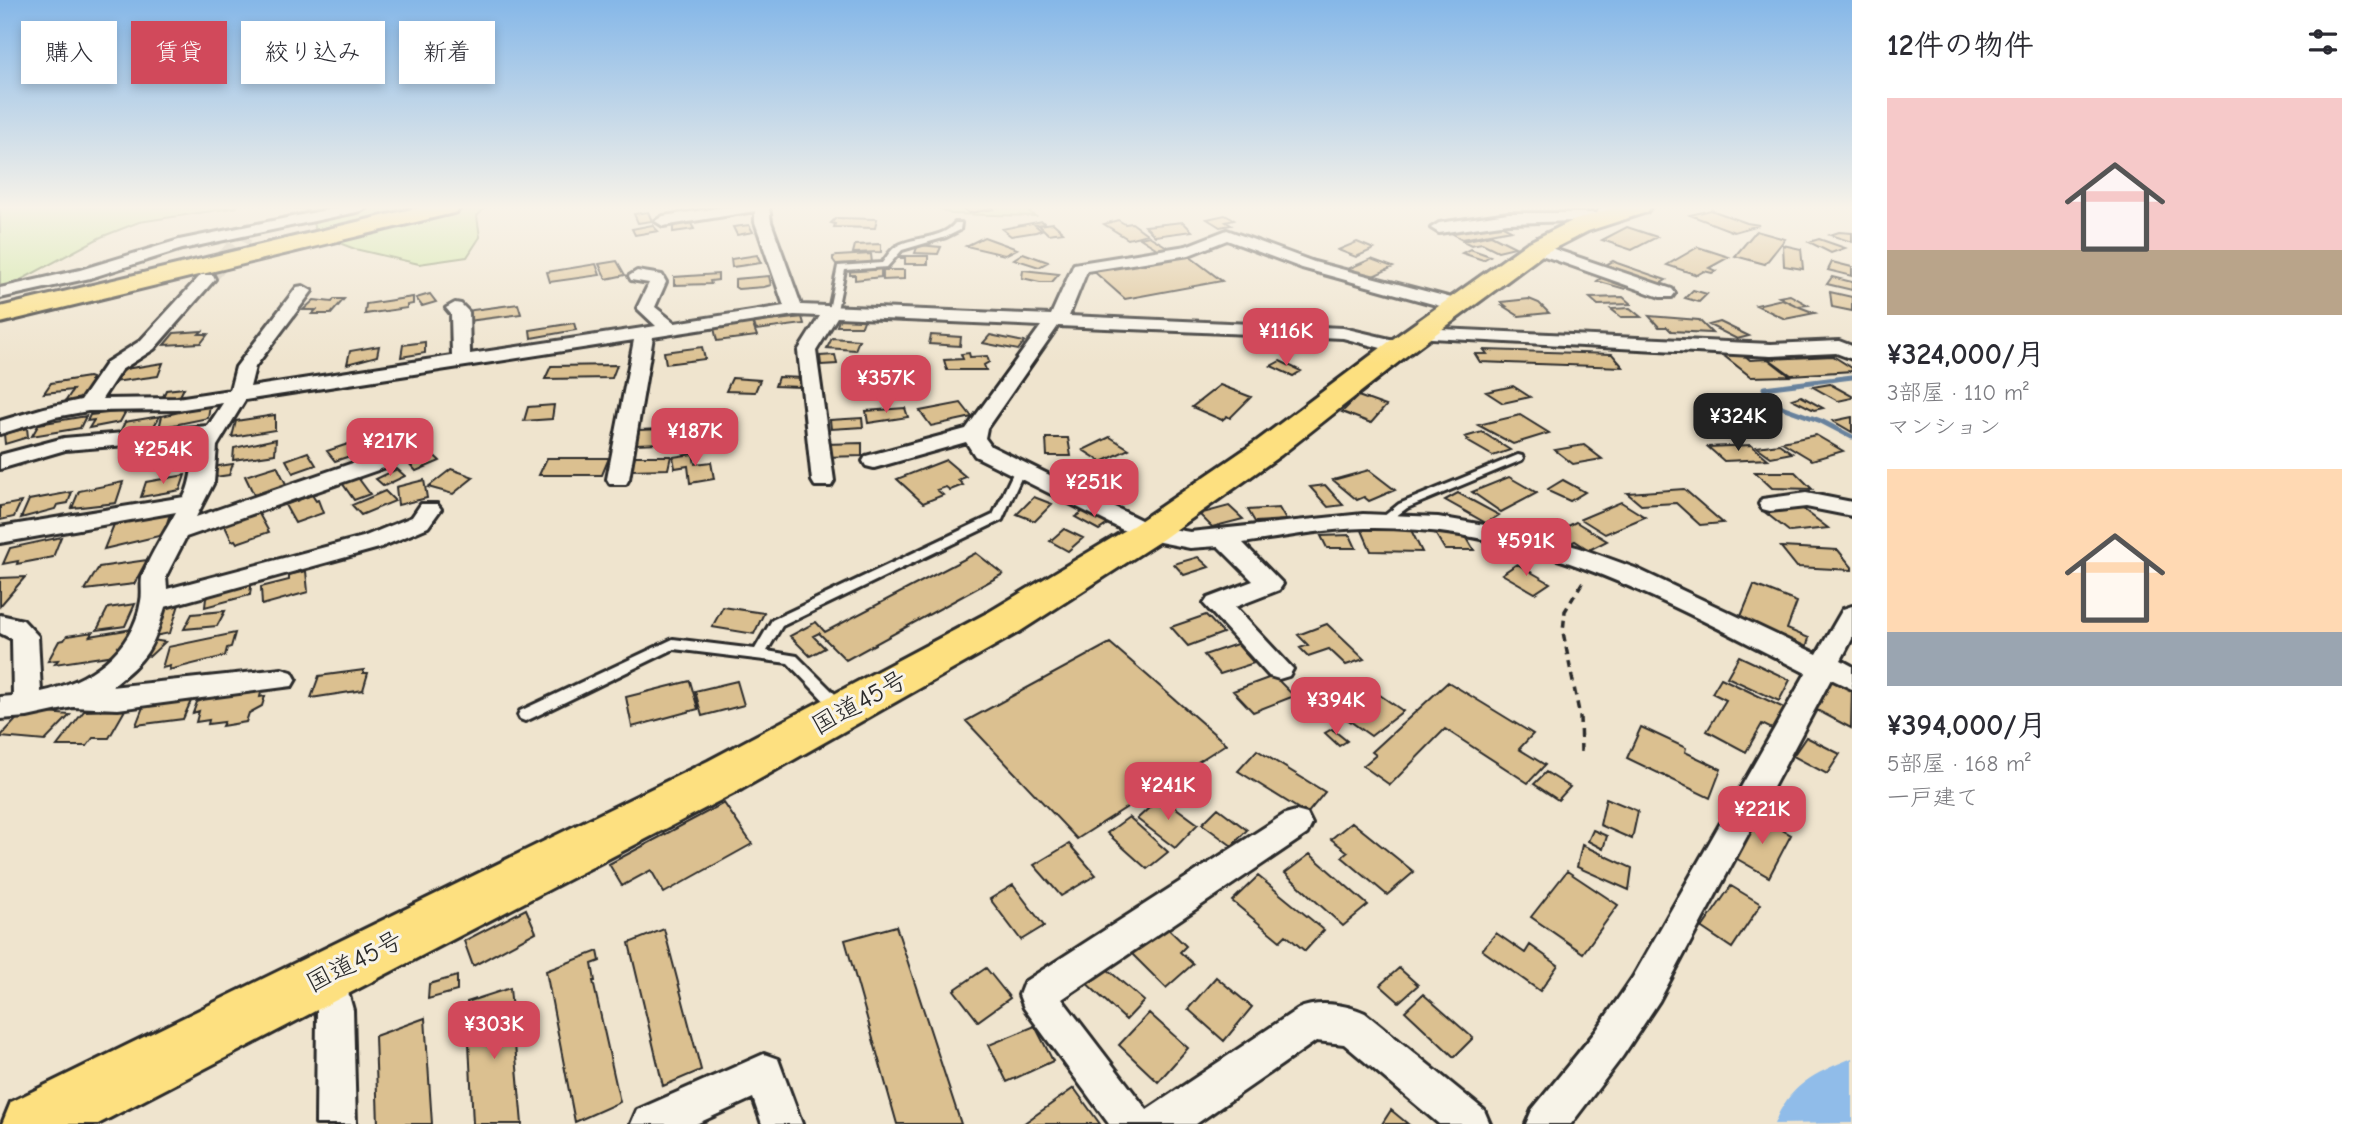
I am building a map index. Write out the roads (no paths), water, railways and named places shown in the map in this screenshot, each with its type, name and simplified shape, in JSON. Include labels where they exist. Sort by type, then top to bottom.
[{"type":"highway","points":[[0,304],[193,259]]},
{"type":"highway","points":[[0,315],[231,259]]},
{"type":"highway","name":"国道45号","points":[[33,1124],[725,775],[1004,622],[1147,533],[1269,448],[1409,340],[1520,259]]},
{"type":"street","points":[[0,293],[84,274],[132,259]]},
{"type":"street","points":[[776,259],[794,310]]},
{"type":"street","points":[[874,461],[975,438],[1055,321],[1080,267],[1128,259]]},
{"type":"street","points":[[1294,259],[1457,305]]},
{"type":"street","points":[[1569,259],[1666,293]]},
{"type":"street","points":[[636,276],[656,279],[658,282],[646,308],[670,328]]},
{"type":"street","points":[[88,405],[114,366],[147,345],[207,279]]},
{"type":"street","points":[[72,696],[101,680],[124,662],[141,643],[153,601],[154,576],[203,482],[206,446],[238,395],[246,368],[303,291]]},
{"type":"street","points":[[454,308],[460,312],[461,359]]},
{"type":"street","points":[[0,428],[51,412],[88,405],[177,404],[794,310],[1352,334],[1409,340],[1770,350],[1848,346]]},
{"type":"street","points":[[823,481],[816,427],[815,387],[807,351],[832,310]]},
{"type":"street","points":[[618,479],[645,331]]},
{"type":"street","points":[[0,462],[64,444],[214,432]]},
{"type":"street","points":[[975,438],[983,451],[1147,533],[1190,540],[1384,521],[1438,524],[1483,531],[1536,543],[1595,561],[1834,671]]},
{"type":"street","points":[[177,532],[387,459]]},
{"type":"street","points":[[1770,504],[1806,500],[1852,509]]},
{"type":"street","points":[[0,535],[193,502]]},
{"type":"street","points":[[153,601],[371,543],[420,522],[429,509]]},
{"type":"street","points":[[1224,538],[1270,583],[1217,604],[1279,669]]},
{"type":"street","points":[[1546,1124],[1609,1044],[1646,989],[1834,671],[1852,615]]},
{"type":"street","points":[[0,624],[14,627],[25,636],[27,706]]},
{"type":"street","points":[[0,708],[27,706],[72,696],[118,698],[282,678]]},
{"type":"street","points":[[1133,1124],[1037,995],[1296,824]]},
{"type":"street","points":[[327,975],[335,1010],[336,1124]]},
{"type":"street","points":[[1161,1124],[1311,1023],[1352,1026],[1470,1124]]},
{"type":"street","points":[[650,1124],[764,1073],[782,1124]]},
{"type":"lane","points":[[832,310],[841,268],[884,265],[889,259]]},
{"type":"lane","points":[[1384,521],[1403,506],[1518,458]]},
{"type":"lane","points":[[758,655],[777,623],[998,516],[1020,470]]},
{"type":"lane","points":[[524,715],[673,645],[792,659],[843,711]]},
{"type":"waterway","points":[[1852,377],[1764,388],[1770,401],[1776,405],[1821,421],[1852,437]]},
{"type":"waterway","points":[[1805,1124],[1824,1104],[1852,1089]]},
{"type":"tunnel","points":[[207,279],[224,259]]}]
